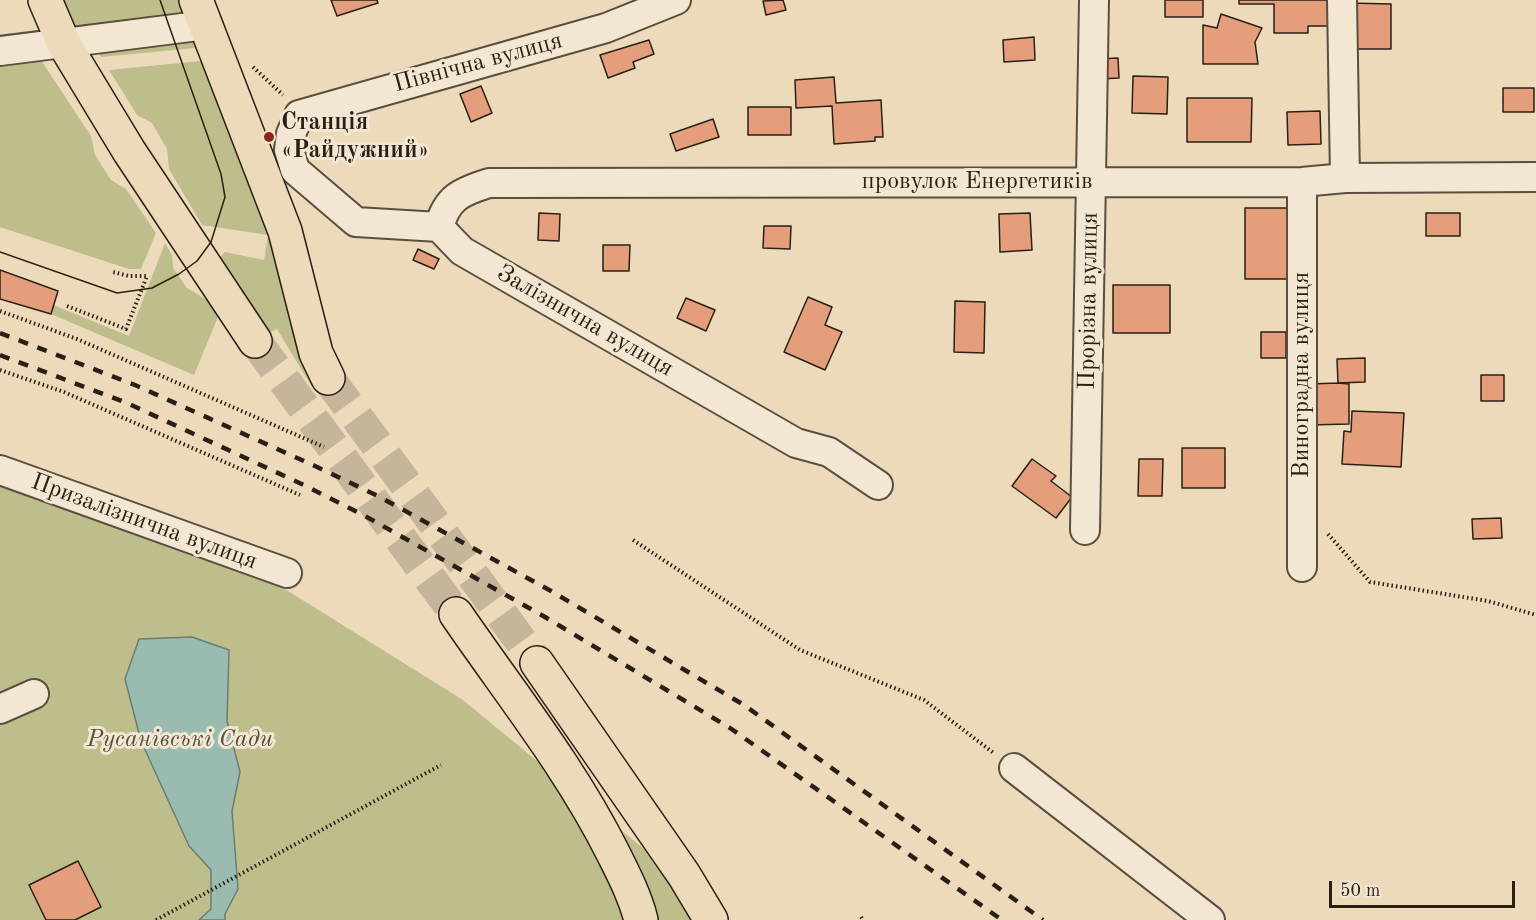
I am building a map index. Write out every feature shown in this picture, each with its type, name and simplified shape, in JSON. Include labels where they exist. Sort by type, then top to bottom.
[{"type":"main road","points":[[45,0],[63,42],[170,214],[255,341]]},
{"type":"main road","points":[[201,13],[285,231],[316,353],[328,378]]},
{"type":"main road","points":[[456,614],[510,693],[538,728],[595,818],[636,901],[641,920]]},
{"type":"main road","points":[[537,663],[671,856],[711,920]]},
{"type":"street","name":"Північна вулиця","points":[[439,227],[356,222],[295,170],[289,150],[291,134],[299,115],[405,83],[606,28],[676,0]]},
{"type":"street","name":"Прорізна вулиця","points":[[1085,530],[1094,0]]},
{"type":"street","points":[[1342,0],[1345,178]]},
{"type":"street","points":[[0,51],[63,42],[201,13]]},
{"type":"street","name":"провулок Енергетиків","points":[[439,227],[444,208],[456,196],[489,183],[1302,182],[1345,178],[1536,177]]},
{"type":"street","name":"Виноградна вулиця","points":[[1302,182],[1302,567]]},
{"type":"street","name":"Залізнична вулиця","points":[[439,227],[462,251],[796,443],[830,452],[878,485]]},
{"type":"street","name":"Призалізнична вулиця","points":[[0,470],[287,573]]},
{"type":"street","points":[[0,709],[34,694]]},
{"type":"street","points":[[1014,768],[1210,920]]},
{"type":"path","points":[[67,306],[126,329],[147,276],[129,276],[113,272]]},
{"type":"path","points":[[0,311],[77,339],[324,447]]},
{"type":"path","points":[[0,370],[64,392],[300,495]]},
{"type":"path","points":[[1302,517],[1333,538],[1370,582],[1488,601],[1536,615]]},
{"type":"path","points":[[633,540],[800,651],[924,700],[1014,768]]},
{"type":"path","points":[[156,920],[441,765]]},
{"type":"green space","points":[[60,0],[187,0],[189,16],[70,31]]},
{"type":"green space","points":[[202,35],[206,47],[101,57],[94,46]]},
{"type":"green space","points":[[37,54],[91,136],[95,155],[111,180],[126,189],[156,233],[141,269],[129,269],[0,227],[0,60]]},
{"type":"green space","points":[[211,60],[321,381],[312,387],[277,329],[260,338],[214,264],[225,252],[264,260],[268,235],[202,225],[169,169],[167,149],[152,123],[137,115],[109,70]]},
{"type":"green space","points":[[165,243],[172,255],[173,268],[187,288],[209,301],[218,317],[194,375],[51,314],[53,305],[129,336]]},
{"type":"green space","name":"Русанівські Сади","points":[[0,472],[280,586],[463,700],[730,920],[0,920]]},
{"type":"water","points":[[192,637],[229,650],[227,721],[240,772],[232,811],[238,889],[225,914],[225,920],[199,920],[211,909],[211,870],[189,846],[141,741],[125,679],[139,639]]},
{"type":"building","points":[[331,0],[377,0],[378,3],[337,16]]},
{"type":"building","points":[[783,0],[786,10],[766,15],[763,1]]},
{"type":"building","points":[[1165,0],[1203,0],[1203,17],[1165,17]]},
{"type":"building","points":[[1239,0],[1328,0],[1328,26],[1308,26],[1308,33],[1274,33],[1274,4],[1239,4]]},
{"type":"building","points":[[1349,3],[1391,4],[1391,49],[1349,49]]},
{"type":"building","points":[[1221,14],[1262,28],[1255,42],[1258,64],[1203,64],[1203,25],[1217,28]]},
{"type":"building","points":[[1034,37],[1035,60],[1004,62],[1003,40]]},
{"type":"building","points":[[649,40],[654,54],[633,62],[635,68],[608,78],[600,55]]},
{"type":"building","points":[[1118,58],[1119,78],[1098,79],[1097,59]]},
{"type":"building","points":[[1133,76],[1168,77],[1167,114],[1132,113]]},
{"type":"building","points":[[834,77],[836,103],[881,100],[883,137],[875,137],[875,141],[834,144],[832,106],[796,108],[795,80]]},
{"type":"building","points":[[481,86],[492,113],[471,122],[460,94]]},
{"type":"building","points":[[1503,88],[1534,88],[1534,112],[1503,112]]},
{"type":"building","points":[[1187,98],[1252,98],[1251,142],[1187,142]]},
{"type":"building","points":[[748,107],[791,107],[791,135],[748,135]]},
{"type":"building","points":[[1320,111],[1321,144],[1288,145],[1287,112]]},
{"type":"building","points":[[713,119],[719,137],[676,151],[670,134]]},
{"type":"building","points":[[1245,208],[1290,208],[1290,279],[1245,279]]},
{"type":"building","points":[[539,213],[560,214],[559,241],[538,240]]},
{"type":"building","points":[[1030,213],[1032,250],[1000,252],[999,214]]},
{"type":"building","points":[[1426,213],[1460,213],[1460,236],[1426,236]]},
{"type":"building","points":[[764,226],[791,226],[790,249],[763,248]]},
{"type":"building","points":[[603,245],[630,245],[629,271],[603,271]]},
{"type":"building","points":[[418,249],[439,259],[434,269],[413,260]]},
{"type":"building","points":[[0,270],[58,291],[51,314],[0,299]]},
{"type":"building","points":[[1113,285],[1170,285],[1170,333],[1113,333]]},
{"type":"building","points":[[808,297],[832,307],[825,325],[842,332],[825,370],[784,352]]},
{"type":"building","points":[[686,298],[715,310],[706,331],[677,318]]},
{"type":"building","points":[[955,301],[985,302],[984,353],[954,352]]},
{"type":"building","points":[[1261,332],[1286,332],[1286,358],[1261,358]]},
{"type":"building","points":[[1365,358],[1365,382],[1338,383],[1337,359]]},
{"type":"building","points":[[1481,375],[1504,375],[1504,401],[1481,401]]},
{"type":"building","points":[[1309,384],[1349,384],[1349,424],[1309,425]]},
{"type":"building","points":[[1352,411],[1404,413],[1401,467],[1342,464],[1344,431],[1351,432]]},
{"type":"building","points":[[1182,448],[1225,448],[1225,488],[1182,488]]},
{"type":"building","points":[[1032,459],[1056,476],[1051,481],[1072,497],[1056,518],[1012,486]]},
{"type":"building","points":[[1139,459],[1163,459],[1162,496],[1138,496]]},
{"type":"building","points":[[1501,518],[1502,538],[1473,539],[1472,519]]},
{"type":"building","points":[[78,861],[101,907],[75,920],[46,920],[29,885]]},
{"type":"tunnel","points":[[255,341],[456,614]]},
{"type":"tunnel","points":[[328,378],[537,663]]},
{"type":"tram line","points":[[0,252],[117,293],[152,288],[179,274],[197,261],[211,242],[225,197],[221,174],[160,0]]},
{"type":"railway","points":[[0,333],[135,385],[315,466],[378,496],[551,591],[744,705],[1043,920]]},
{"type":"railway","points":[[0,355],[127,403],[306,486],[365,516],[545,617],[730,728],[1002,920]]},
{"type":"place","name":"Станція «Райдужний»","points":[[269,137]]}]
